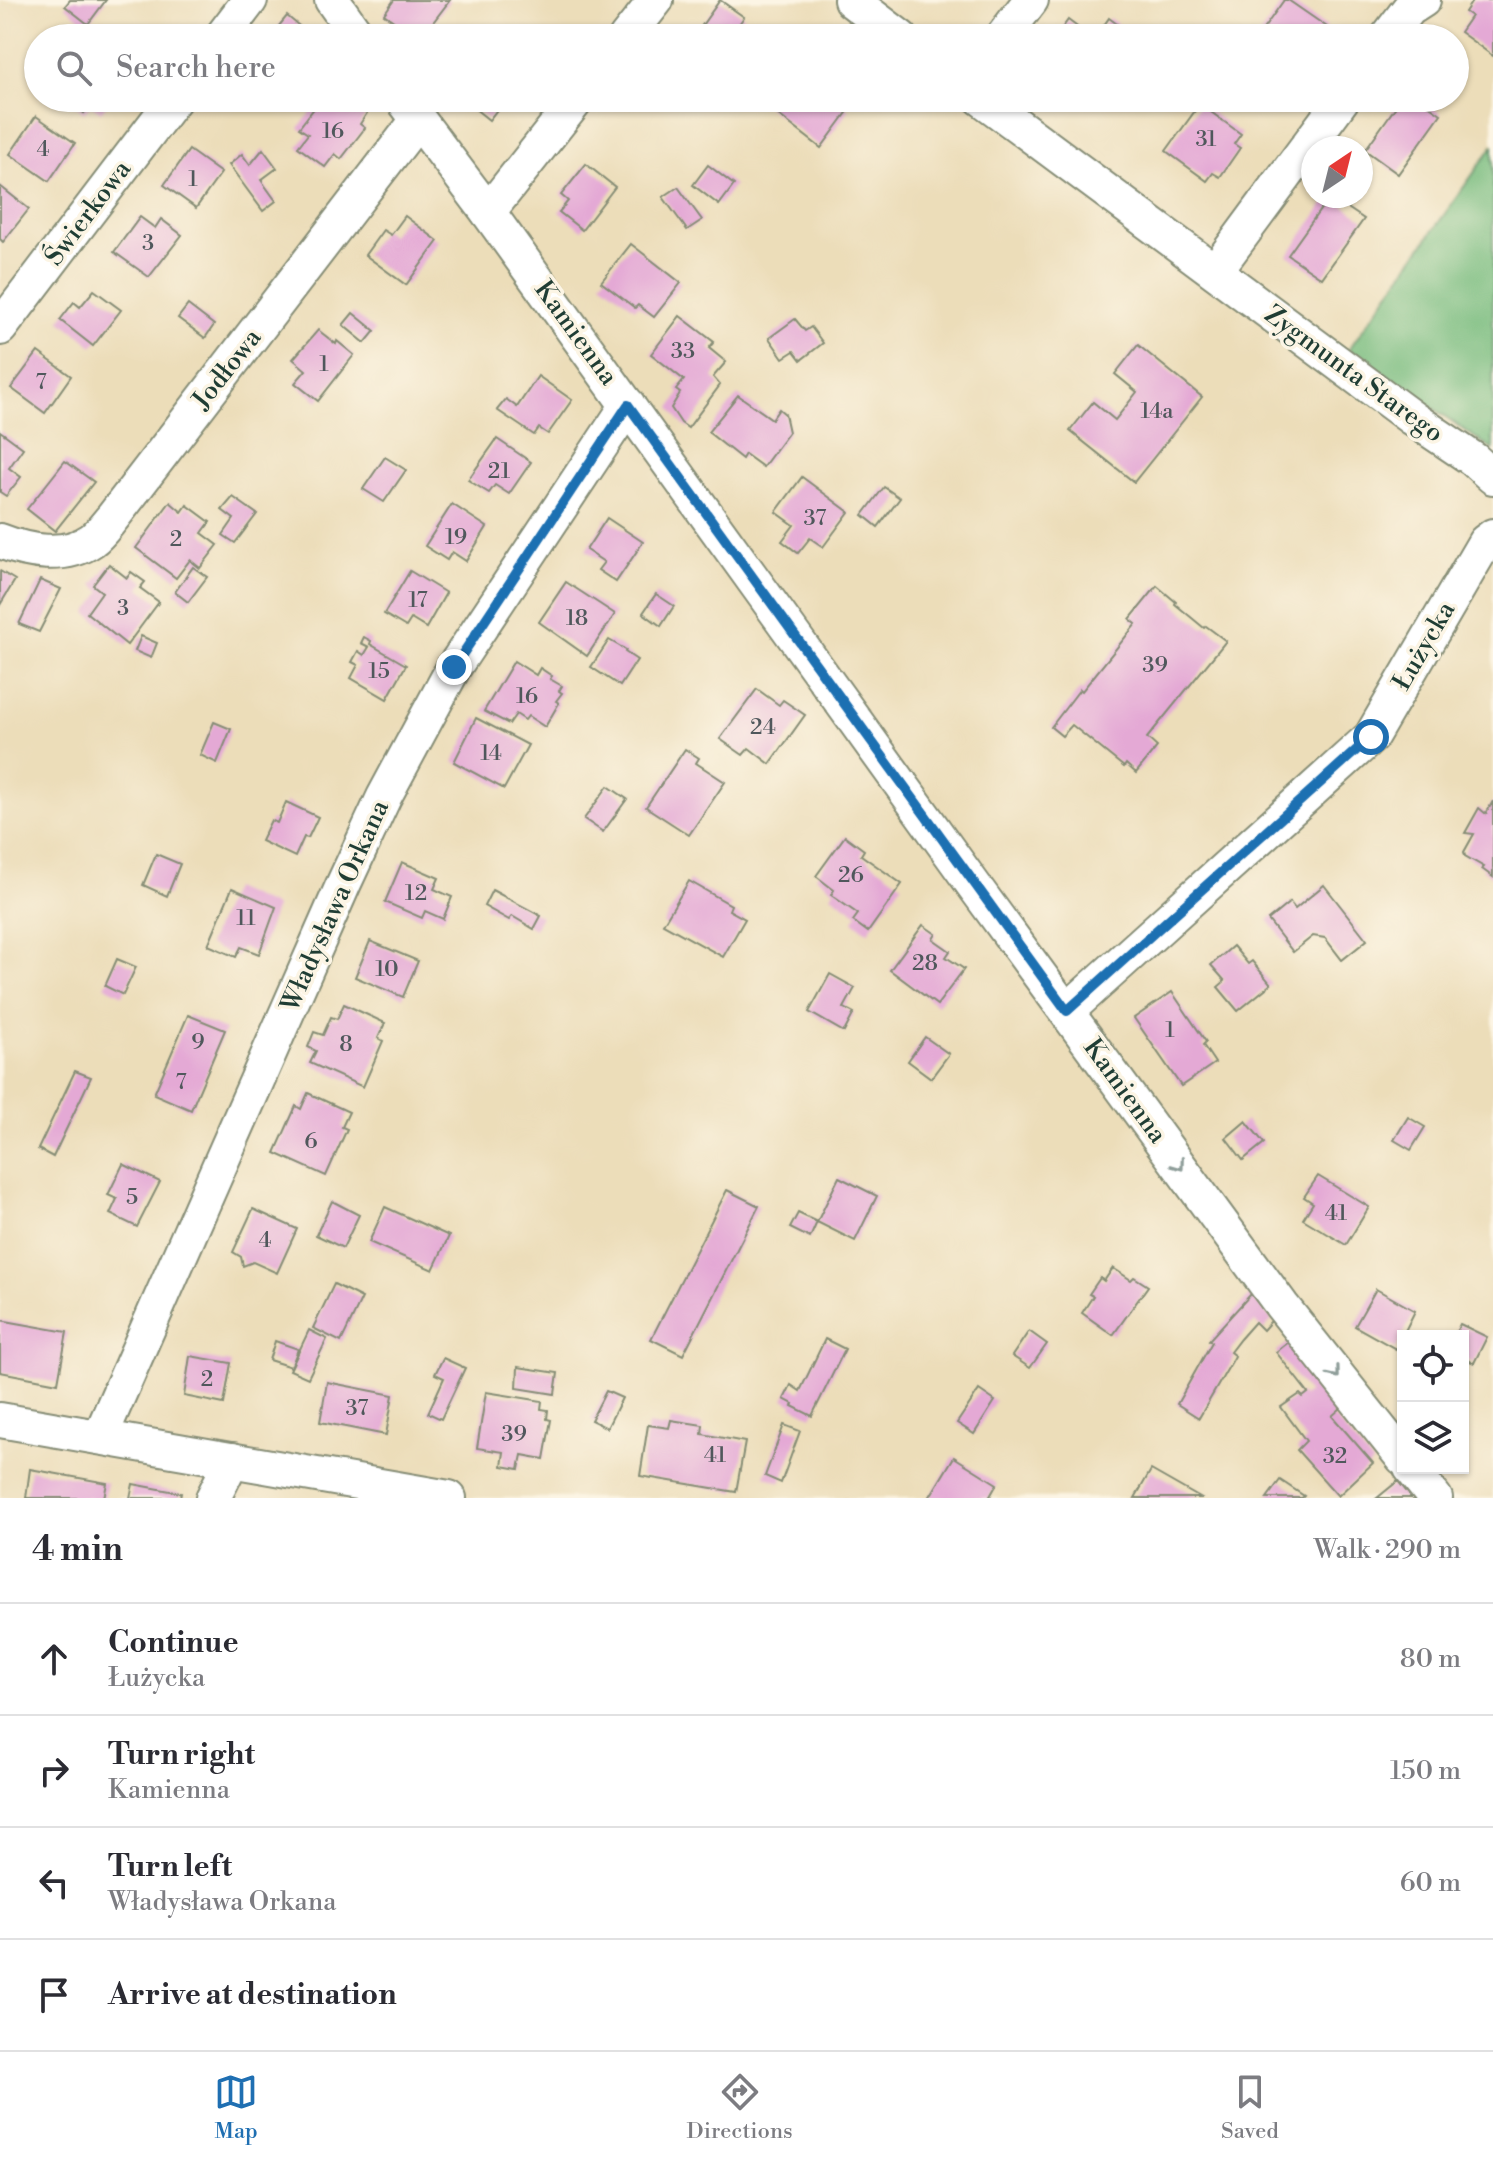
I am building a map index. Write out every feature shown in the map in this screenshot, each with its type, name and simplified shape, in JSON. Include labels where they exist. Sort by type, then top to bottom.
[{"type":"street","points":[[232,24],[250,0]]},
{"type":"street","points":[[332,0],[349,24]]},
{"type":"street","points":[[637,24],[656,0]]},
{"type":"street","points":[[851,0],[883,24]]},
{"type":"street","points":[[1013,24],[1031,0]]},
{"type":"street","points":[[1399,24],[1416,4]]},
{"type":"street","name":"Świerkowa","points":[[0,328],[164,112]]},
{"type":"street","name":"Jodłowa","points":[[0,541],[37,552],[64,551],[91,540],[113,517],[408,112]]},
{"type":"street","name":"Kamienna","points":[[412,112],[1282,1306],[1397,1450]]},
{"type":"street","points":[[488,212],[567,112]]},
{"type":"street","name":"Zygmunta Starego","points":[[1000,112],[1412,418],[1473,459],[1493,477]]},
{"type":"street","points":[[1215,271],[1333,112]]},
{"type":"street","name":"Władysława Orkana","points":[[100,1437],[384,797],[454,667],[628,405]]},
{"type":"street","name":"Łużycka","points":[[1067,1011],[1371,737],[1485,542],[1493,536]]},
{"type":"street","points":[[0,1420],[449,1498]]},
{"type":"street","points":[[213,1498],[232,1460]]},
{"type":"street","points":[[1416,1474],[1435,1498]]},
{"type":"green space","points":[[1493,146],[1493,450],[1349,349]]},
{"type":"building","points":[[70,0],[106,0],[88,24],[65,6]]},
{"type":"building","points":[[394,0],[450,0],[432,24],[398,24],[384,14]]},
{"type":"building","points":[[720,0],[744,17],[739,24],[703,24]]},
{"type":"building","points":[[1284,0],[1288,0],[1323,24],[1267,24]]},
{"type":"building","points":[[1473,0],[1493,0],[1493,56],[1469,39],[1469,24],[1466,24],[1471,16],[1465,12]]},
{"type":"building","points":[[287,16],[297,24],[280,24]]},
{"type":"building","points":[[311,112],[367,113],[360,124],[365,128],[341,159],[335,154],[325,167],[298,147],[308,134],[299,128]]},
{"type":"building","points":[[479,112],[495,112],[489,120]]},
{"type":"building","points":[[775,112],[848,112],[821,148]]},
{"type":"building","points":[[1194,112],[1211,112],[1241,134],[1234,144],[1240,148],[1220,177],[1213,173],[1207,181],[1166,151]]},
{"type":"building","points":[[1392,112],[1438,112],[1441,114],[1398,174],[1373,156],[1373,139]]},
{"type":"building","points":[[36,116],[75,143],[49,181],[10,154]]},
{"type":"building","points":[[263,149],[277,168],[261,180],[276,201],[263,211],[229,165],[242,154],[250,165]]},
{"type":"building","points":[[189,150],[221,173],[196,208],[164,185]]},
{"type":"building","points":[[586,164],[615,187],[582,230],[559,212],[568,201],[561,195]]},
{"type":"building","points":[[708,165],[734,185],[719,205],[693,185]]},
{"type":"building","points":[[0,186],[29,209],[3,242],[0,239]]},
{"type":"building","points":[[678,187],[702,220],[687,230],[663,197]]},
{"type":"building","points":[[1321,208],[1348,208],[1364,219],[1322,278],[1288,255]]},
{"type":"building","points":[[405,216],[438,241],[406,285],[365,255],[383,230],[391,235]]},
{"type":"building","points":[[140,217],[155,228],[161,219],[182,235],[149,277],[114,252]]},
{"type":"building","points":[[631,244],[681,283],[654,317],[638,305],[635,308],[601,282]]},
{"type":"building","points":[[94,290],[121,310],[93,346],[60,320],[74,302],[80,307]]},
{"type":"building","points":[[188,305],[214,325],[205,338],[178,318]]},
{"type":"building","points":[[353,313],[375,331],[365,343],[343,325]]},
{"type":"building","points":[[680,316],[714,342],[709,348],[726,362],[713,377],[720,385],[688,428],[671,408],[680,393],[676,390],[684,380],[651,354]]},
{"type":"building","points":[[795,319],[805,331],[811,327],[823,343],[801,360],[794,351],[783,358],[769,338]]},
{"type":"building","points":[[318,330],[354,355],[318,401],[295,383],[306,370],[293,359]]},
{"type":"building","points":[[1138,345],[1202,397],[1134,482],[1070,431],[1093,402],[1115,420],[1137,392],[1115,374]]},
{"type":"building","points":[[38,352],[71,376],[45,413],[11,388]]},
{"type":"building","points":[[538,376],[572,400],[548,434],[539,428],[534,435],[497,410],[506,399],[517,407]]},
{"type":"building","points":[[738,395],[772,419],[779,409],[785,414],[789,432],[763,467],[745,454],[742,459],[708,432]]},
{"type":"building","points":[[0,431],[23,448],[9,468],[21,477],[6,496],[0,492]]},
{"type":"building","points":[[497,439],[531,462],[509,494],[495,485],[489,493],[468,480]]},
{"type":"building","points":[[385,457],[406,470],[384,502],[363,489]]},
{"type":"building","points":[[65,461],[94,482],[55,531],[27,509]]},
{"type":"building","points":[[802,477],[849,512],[823,547],[810,538],[798,553],[782,541],[794,525],[776,512]]},
{"type":"building","points":[[884,487],[900,498],[878,527],[863,515]]},
{"type":"building","points":[[233,497],[257,514],[235,543],[223,535],[234,519],[222,510]]},
{"type":"building","points":[[170,502],[182,512],[187,505],[210,522],[202,533],[218,545],[200,568],[190,560],[176,578],[136,548]]},
{"type":"building","points":[[452,504],[487,527],[466,561],[452,552],[447,560],[425,546]]},
{"type":"building","points":[[607,518],[643,542],[616,582],[598,570],[604,562],[586,550]]},
{"type":"building","points":[[109,564],[127,578],[131,572],[145,582],[140,588],[159,602],[127,645],[87,613],[102,592],[93,585]]},
{"type":"building","points":[[193,567],[207,577],[188,602],[175,592]]},
{"type":"building","points":[[0,571],[15,580],[0,605]]},
{"type":"building","points":[[410,571],[446,593],[426,628],[411,619],[406,627],[384,614]]},
{"type":"building","points":[[40,580],[61,589],[39,632],[19,624]]},
{"type":"building","points":[[566,582],[615,614],[587,656],[539,622]]},
{"type":"building","points":[[1157,586],[1204,628],[1206,626],[1226,641],[1147,738],[1157,747],[1136,773],[1072,725],[1062,736],[1051,727],[1136,624],[1130,619]]},
{"type":"building","points":[[656,594],[674,606],[661,626],[643,613]]},
{"type":"building","points":[[141,636],[157,643],[151,658],[135,651]]},
{"type":"building","points":[[364,637],[371,641],[370,644],[406,665],[387,699],[351,678],[358,665],[352,662],[358,651],[364,655],[369,647],[361,643]]},
{"type":"building","points":[[609,640],[637,660],[620,686],[591,667]]},
{"type":"building","points":[[514,661],[536,675],[540,668],[562,686],[559,691],[562,693],[556,701],[559,703],[545,727],[528,716],[525,720],[516,714],[509,724],[484,711]]},
{"type":"building","points":[[757,689],[779,705],[783,700],[805,715],[770,764],[749,748],[743,755],[720,739]]},
{"type":"building","points":[[476,718],[528,745],[504,789],[454,762]]},
{"type":"building","points":[[214,722],[231,729],[217,763],[200,755]]},
{"type":"building","points":[[685,749],[699,758],[696,763],[725,782],[689,835],[646,807]]},
{"type":"building","points":[[608,786],[627,799],[603,832],[584,819]]},
{"type":"building","points":[[1493,801],[1493,877],[1464,852],[1474,834],[1465,833],[1479,808],[1486,814]]},
{"type":"building","points":[[286,802],[318,817],[295,857],[261,841],[271,820],[277,823]]},
{"type":"building","points":[[845,836],[864,850],[861,855],[902,884],[868,932],[853,921],[858,914],[831,895],[834,890],[816,876]]},
{"type":"building","points":[[156,854],[180,864],[167,896],[143,885]]},
{"type":"building","points":[[402,862],[439,878],[434,889],[452,897],[443,919],[425,911],[422,918],[385,902]]},
{"type":"building","points":[[689,881],[731,905],[729,910],[745,919],[723,957],[663,924]]},
{"type":"building","points":[[1324,885],[1367,940],[1342,960],[1325,938],[1313,936],[1293,952],[1268,920],[1290,902],[1295,909]]},
{"type":"building","points":[[232,888],[276,907],[259,954],[241,947],[236,957],[208,945]]},
{"type":"building","points":[[492,890],[541,916],[534,929],[512,916],[509,920],[484,906]]},
{"type":"building","points":[[923,925],[936,934],[933,939],[950,951],[946,957],[964,969],[937,1005],[890,970]]},
{"type":"building","points":[[370,941],[418,961],[403,997],[355,977]]},
{"type":"building","points":[[1233,946],[1248,964],[1252,961],[1271,984],[1238,1011],[1218,987],[1225,981],[1211,965]]},
{"type":"building","points":[[117,959],[136,967],[123,995],[105,986]]},
{"type":"building","points":[[830,974],[855,988],[844,1008],[854,1013],[844,1032],[809,1012]]},
{"type":"building","points":[[1172,992],[1206,1042],[1203,1045],[1215,1063],[1181,1086],[1134,1018]]},
{"type":"building","points":[[344,1004],[385,1023],[378,1038],[383,1041],[363,1087],[310,1063],[316,1051],[308,1047],[314,1032],[323,1035],[331,1017],[337,1019]]},
{"type":"building","points":[[188,1015],[225,1030],[191,1110],[154,1094]]},
{"type":"building","points":[[925,1037],[949,1054],[931,1078],[908,1061]]},
{"type":"building","points":[[75,1071],[91,1077],[53,1157],[38,1149]]},
{"type":"building","points":[[308,1093],[349,1112],[342,1127],[347,1129],[326,1176],[275,1153],[296,1106],[301,1109]]},
{"type":"building","points":[[1408,1117],[1425,1127],[1411,1150],[1394,1140]]},
{"type":"building","points":[[1246,1121],[1264,1143],[1243,1160],[1226,1138]]},
{"type":"building","points":[[123,1164],[160,1182],[137,1227],[110,1214],[117,1199],[108,1195]]},
{"type":"building","points":[[1318,1176],[1369,1207],[1346,1245],[1303,1219],[1313,1203],[1304,1197]]},
{"type":"building","points":[[839,1177],[877,1196],[855,1241],[817,1222]]},
{"type":"building","points":[[727,1190],[759,1206],[683,1355],[651,1339]]},
{"type":"building","points":[[332,1201],[359,1215],[343,1248],[316,1235]]},
{"type":"building","points":[[385,1207],[449,1236],[433,1270],[369,1242]]},
{"type":"building","points":[[253,1209],[297,1229],[277,1273],[253,1262],[243,1266],[241,1257],[233,1252]]},
{"type":"building","points":[[798,1213],[817,1222],[810,1238],[790,1228]]},
{"type":"building","points":[[1113,1268],[1131,1280],[1134,1277],[1148,1286],[1113,1335],[1082,1313],[1093,1296],[1089,1294],[1100,1278],[1104,1281]]},
{"type":"building","points":[[334,1284],[362,1298],[341,1342],[313,1328]]},
{"type":"building","points":[[1376,1289],[1415,1311],[1406,1330],[1397,1330],[1396,1349],[1355,1326]]},
{"type":"building","points":[[1251,1294],[1272,1320],[1263,1330],[1255,1322],[1230,1352],[1235,1356],[1199,1418],[1177,1404],[1212,1342],[1209,1340]]},
{"type":"building","points":[[0,1320],[67,1332],[58,1383],[0,1372]]},
{"type":"building","points":[[1460,1324],[1487,1337],[1474,1363],[1469,1361],[1469,1330],[1457,1330]]},
{"type":"building","points":[[309,1330],[327,1339],[308,1378],[290,1370]]},
{"type":"building","points":[[1029,1331],[1047,1344],[1030,1368],[1012,1356]]},
{"type":"building","points":[[825,1339],[845,1349],[812,1416],[784,1399],[791,1385],[800,1391]]},
{"type":"building","points":[[275,1341],[298,1349],[291,1367],[269,1360]]},
{"type":"building","points":[[1289,1342],[1341,1408],[1332,1416],[1373,1463],[1338,1496],[1297,1450],[1306,1441],[1281,1407],[1300,1394],[1303,1397],[1308,1393],[1276,1352]]},
{"type":"building","points":[[190,1356],[231,1363],[224,1404],[184,1396]]},
{"type":"building","points":[[443,1358],[465,1368],[441,1419],[428,1413],[444,1378],[435,1374]]},
{"type":"building","points":[[518,1367],[558,1373],[555,1394],[517,1388]]},
{"type":"building","points":[[327,1382],[393,1395],[386,1435],[320,1422]]},
{"type":"building","points":[[979,1390],[995,1401],[974,1434],[957,1423]]},
{"type":"building","points":[[606,1391],[622,1398],[607,1428],[591,1420]]},
{"type":"building","points":[[486,1392],[542,1401],[541,1409],[548,1410],[547,1419],[551,1420],[544,1459],[522,1455],[519,1469],[502,1466],[504,1452],[477,1448]]},
{"type":"building","points":[[671,1420],[703,1425],[702,1434],[745,1442],[736,1492],[640,1476],[648,1425],[669,1428]]},
{"type":"building","points":[[784,1425],[800,1431],[781,1483],[765,1476]]},
{"type":"building","points":[[954,1457],[997,1484],[989,1498],[929,1498]]},
{"type":"building","points":[[30,1469],[107,1483],[104,1498],[26,1498]]},
{"type":"building","points":[[1151,1470],[1200,1498],[1135,1498]]},
{"type":"building","points":[[1280,1480],[1304,1496],[1267,1498]]},
{"type":"building","points":[[1398,1481],[1412,1498],[1377,1498]]},
{"type":"building","points":[[133,1484],[181,1493],[180,1498],[130,1498]]},
{"type":"route","points":[[454,667],[628,405],[1067,1011],[1371,737]]}]
